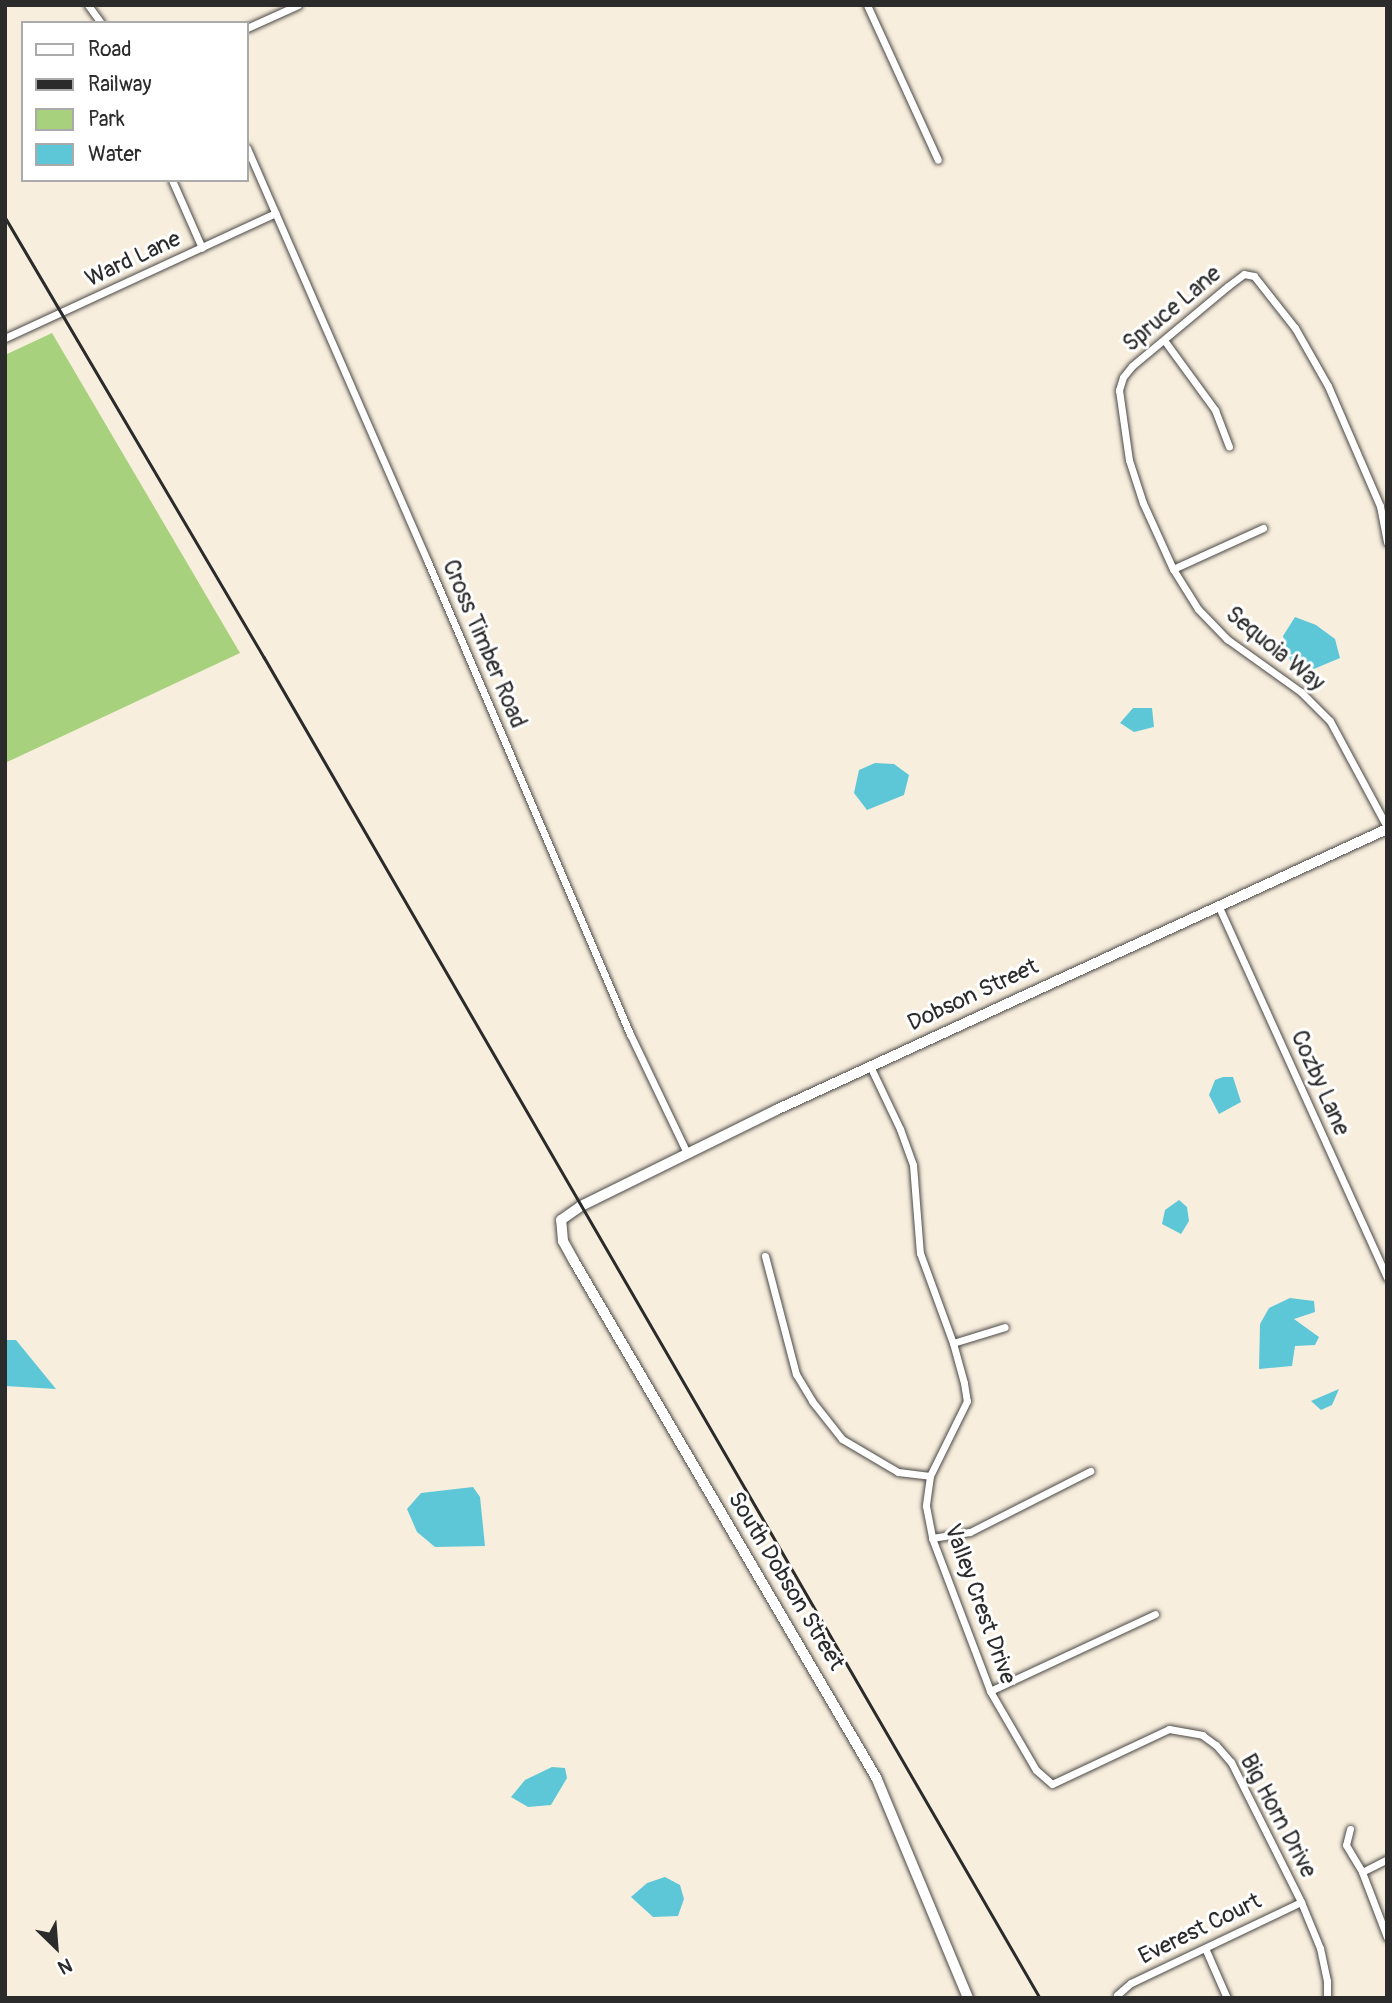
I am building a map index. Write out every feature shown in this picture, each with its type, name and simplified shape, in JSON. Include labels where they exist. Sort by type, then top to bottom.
[{"type":"street","points":[[88,5],[100,21]]},
{"type":"street","points":[[248,28],[298,5]]},
{"type":"street","points":[[867,5],[938,160]]},
{"type":"street","name":"Cross Timber Road","points":[[248,150],[629,1034],[687,1153]]},
{"type":"street","points":[[173,182],[202,248]]},
{"type":"street","name":"Ward Lane","points":[[5,338],[275,213]]},
{"type":"street","name":"Spruce Lane","points":[[1123,377],[1164,340],[1248,274],[1254,276],[1295,328],[1328,386],[1380,506],[1387,542]]},
{"type":"street","points":[[1164,340],[1215,410],[1229,446]]},
{"type":"street","name":"Sequoia Way","points":[[1123,377],[1119,390],[1129,460],[1143,503],[1173,569],[1198,609],[1227,639],[1301,692],[1329,721],[1387,828]]},
{"type":"street","points":[[1173,569],[1263,528]]},
{"type":"street","name":"Dobson Street","points":[[581,1206],[870,1066],[1387,828]]},
{"type":"street","name":"Cozby Lane","points":[[1218,905],[1387,1278]]},
{"type":"street","name":"Valley Crest Drive","points":[[870,1066],[900,1129],[913,1165],[920,1253],[953,1343],[967,1401],[930,1476],[926,1506],[932,1538],[990,1691],[1036,1770],[1052,1784]]},
{"type":"street","name":"South Dobson Street","points":[[581,1206],[561,1220],[563,1241],[877,1779],[968,1998]]},
{"type":"street","points":[[765,1256],[796,1374],[812,1401],[842,1439],[898,1472],[930,1476]]},
{"type":"street","points":[[953,1343],[1005,1327]]},
{"type":"street","points":[[932,1538],[970,1532],[1090,1471]]},
{"type":"street","points":[[990,1691],[1155,1614]]},
{"type":"street","name":"Big Horn Drive","points":[[1052,1784],[1169,1729],[1202,1735],[1216,1745],[1231,1762],[1301,1902],[1320,1948],[1328,1981],[1327,1998]]},
{"type":"street","points":[[1350,1829],[1346,1845],[1362,1872],[1387,1937]]},
{"type":"street","points":[[1362,1872],[1387,1859]]},
{"type":"street","name":"Everest Court","points":[[1117,1995],[1131,1983],[1301,1902]]},
{"type":"street","points":[[1205,1948],[1227,1998]]},
{"type":"green space","points":[[52,333],[240,653],[5,763],[5,355]]},
{"type":"water","points":[[1295,617],[1316,625],[1335,639],[1340,658],[1309,671],[1292,667],[1283,636]]},
{"type":"water","points":[[1133,708],[1152,708],[1154,727],[1134,732],[1120,723]]},
{"type":"water","points":[[875,763],[894,764],[909,775],[904,795],[867,810],[854,793],[859,770]]},
{"type":"water","points":[[1233,1077],[1241,1102],[1219,1114],[1209,1095],[1215,1080]]},
{"type":"water","points":[[1179,1200],[1187,1207],[1189,1221],[1181,1234],[1162,1224],[1165,1210]]},
{"type":"water","points":[[1290,1298],[1314,1301],[1315,1312],[1294,1319],[1319,1337],[1315,1345],[1295,1346],[1292,1366],[1259,1369],[1260,1324],[1269,1308]]},
{"type":"water","points":[[5,1340],[16,1340],[56,1389],[5,1386]]},
{"type":"water","points":[[1339,1389],[1332,1405],[1321,1410],[1311,1401]]},
{"type":"water","points":[[473,1487],[480,1497],[485,1546],[435,1547],[417,1532],[407,1509],[421,1493]]},
{"type":"water","points":[[552,1767],[565,1768],[567,1778],[551,1805],[528,1807],[511,1797],[525,1780]]},
{"type":"water","points":[[665,1877],[680,1885],[684,1899],[678,1916],[653,1917],[631,1897],[647,1883]]},
{"type":"railway","points":[[5,217],[264,657],[1040,1998]]}]
